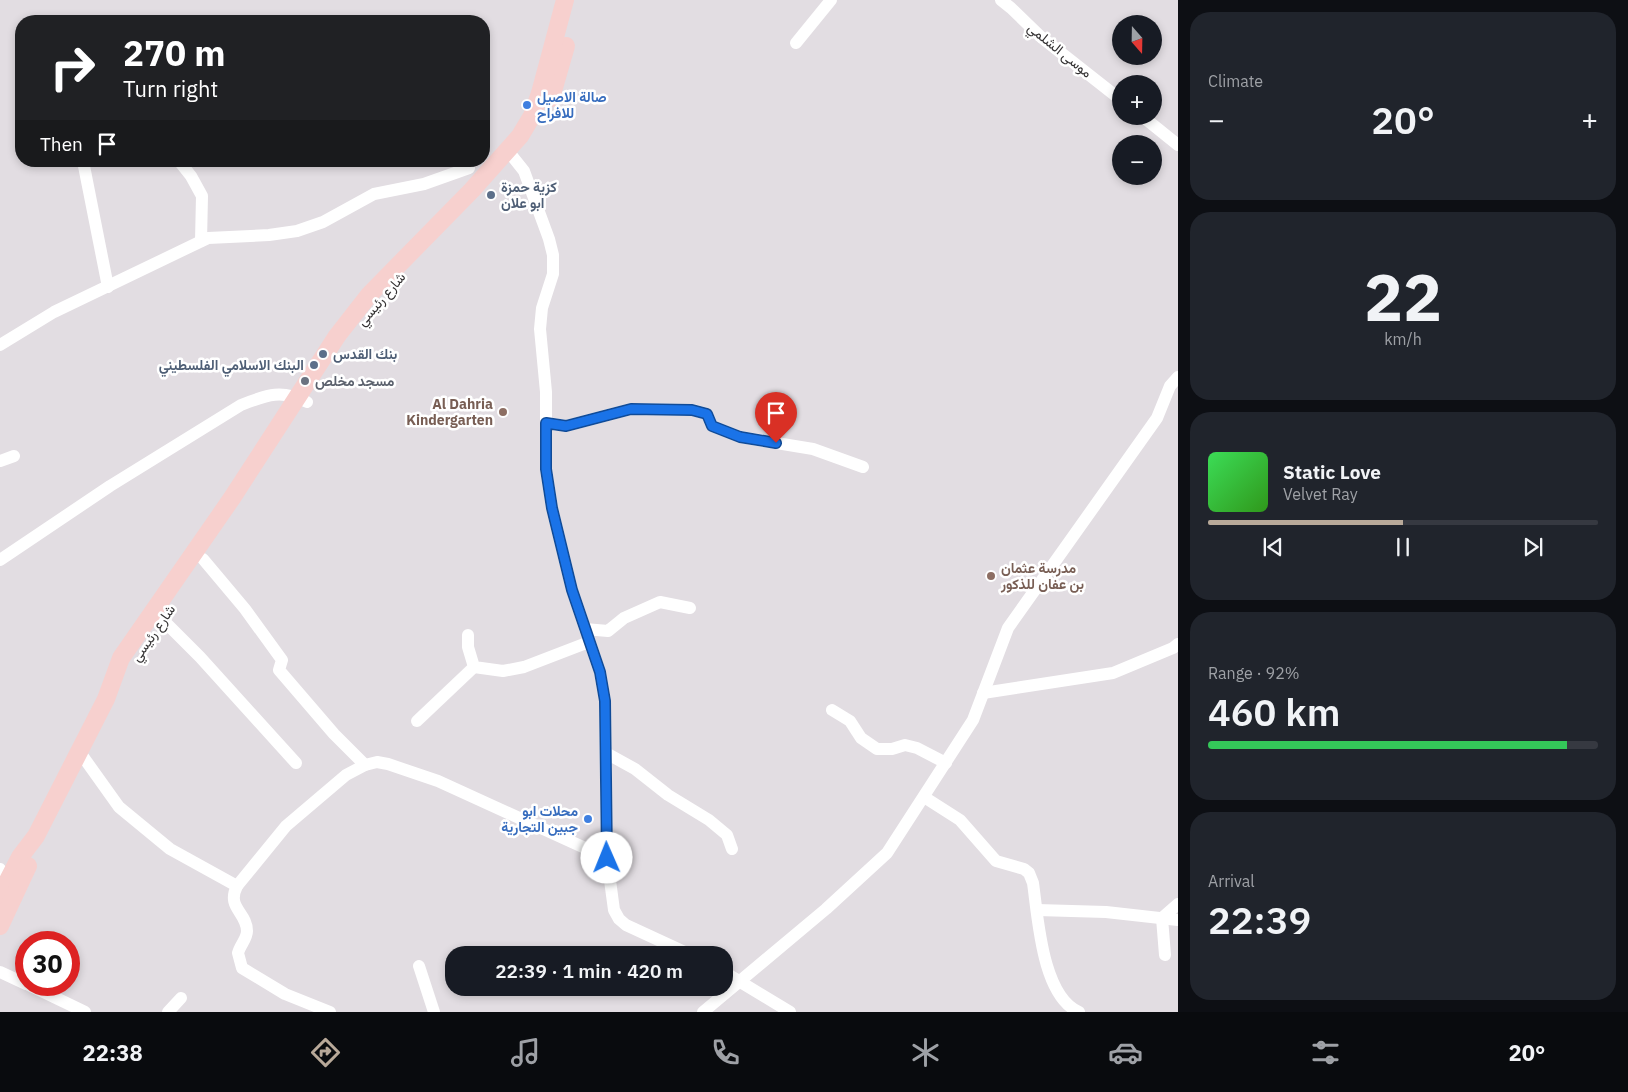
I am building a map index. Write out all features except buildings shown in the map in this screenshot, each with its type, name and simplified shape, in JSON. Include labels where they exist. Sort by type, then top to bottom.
[{"type":"main road","name":"شارع رئيسي","points":[[509,154],[532,116],[540,94],[565,0]]},
{"type":"main road","name":"شارع رئيسي","points":[[490,165],[509,154],[540,122],[551,100],[560,71],[576,0]]},
{"type":"main road","name":"شارع رئيسي","points":[[0,896],[4,875],[36,836],[106,698],[121,658],[203,559],[302,399],[337,336],[369,295],[477,172]]},
{"type":"main road","name":"شارع رئيسي","points":[[157,616],[232,498],[302,399]]},
{"type":"main road","name":"شارع رئيسي","points":[[0,926],[30,862],[36,836]]},
{"type":"street","points":[[796,43],[830,0]]},
{"type":"street","name":"موسى الشلمي","points":[[1001,0],[1041,38],[1112,93]]},
{"type":"street","points":[[1153,125],[1178,145]]},
{"type":"street","points":[[509,154],[524,170],[553,255],[553,274],[541,318],[546,392],[546,469],[552,508],[584,630],[600,672],[605,701],[607,858],[612,903],[619,918],[630,928],[640,930],[673,946]]},
{"type":"street","points":[[84,167],[108,287]]},
{"type":"street","points":[[184,167],[202,196],[201,241]]},
{"type":"street","points":[[0,345],[54,312],[208,238],[269,235],[297,231],[323,222],[374,194],[477,172]]},
{"type":"street","points":[[703,1012],[826,909],[887,853],[973,720],[1008,628],[1158,418],[1170,386],[1178,377]]},
{"type":"street","points":[[0,560],[110,486],[242,405],[264,396],[281,393],[302,399]]},
{"type":"street","points":[[546,423],[566,426],[631,409],[692,410],[707,414],[712,426],[740,437],[813,449],[862,467]]},
{"type":"street","points":[[0,461],[14,456]]},
{"type":"street","points":[[203,559],[245,609],[282,660],[279,670],[334,734],[365,765]]},
{"type":"street","points":[[584,630],[608,632],[624,618],[660,602],[690,608]]},
{"type":"street","points":[[157,616],[200,657],[296,763]]},
{"type":"street","points":[[468,636],[468,647],[474,667]]},
{"type":"street","points":[[474,667],[503,671],[524,666],[589,642]]},
{"type":"street","points":[[983,693],[1113,673],[1173,648],[1178,644]]},
{"type":"street","points":[[417,721],[474,667]]},
{"type":"street","points":[[832,710],[850,721],[861,738],[876,749],[892,749],[905,746],[917,748],[946,763]]},
{"type":"street","points":[[79,751],[119,807],[170,849],[236,886]]},
{"type":"street","points":[[606,754],[635,769],[668,795],[709,820],[727,835],[732,849]]},
{"type":"street","points":[[330,1012],[285,994],[242,968],[238,953],[247,930],[246,924],[234,902],[234,895],[236,886],[286,826],[346,775],[365,765],[384,763],[438,781],[607,858]]},
{"type":"street","points":[[924,797],[960,820],[996,860],[1022,867],[1027,871],[1033,883],[1042,954],[1058,992],[1069,1006],[1079,1012]]},
{"type":"street","points":[[1162,918],[1178,904]]},
{"type":"street","points":[[1037,910],[1106,912],[1178,920]]},
{"type":"street","points":[[1162,918],[1166,955]]},
{"type":"street","points":[[419,966],[434,1012]]},
{"type":"street","points":[[0,972],[15,978]]},
{"type":"street","points":[[733,978],[790,1012]]},
{"type":"street","points":[[52,996],[85,1012]]},
{"type":"street","points":[[168,1012],[181,998]]},
{"type":"place","name":"صالة الاصيل للافراح","points":[[527,105]]},
{"type":"place","name":"كزية حمزة ابو علان","points":[[491,195]]},
{"type":"place","name":"بنك القدس","points":[[323,354]]},
{"type":"place","name":"البنك الاسلامي الفلسطيني","points":[[314,365]]},
{"type":"place","name":"مسجد مخلص","points":[[305,381]]},
{"type":"place","name":"Al Dahria Kindergarten","points":[[503,412]]},
{"type":"place","name":"مدرسة عثمان بن عفان للذكور","points":[[991,576]]},
{"type":"place","name":"محلات ابو جبين التجارية","points":[[588,819]]},
{"type":"route","points":[[607,858],[605,701],[600,672],[584,630],[572,590],[552,508],[546,469],[546,423],[566,426],[592,417],[631,409],[692,410],[707,414],[712,426],[740,437],[776,443]]}]
